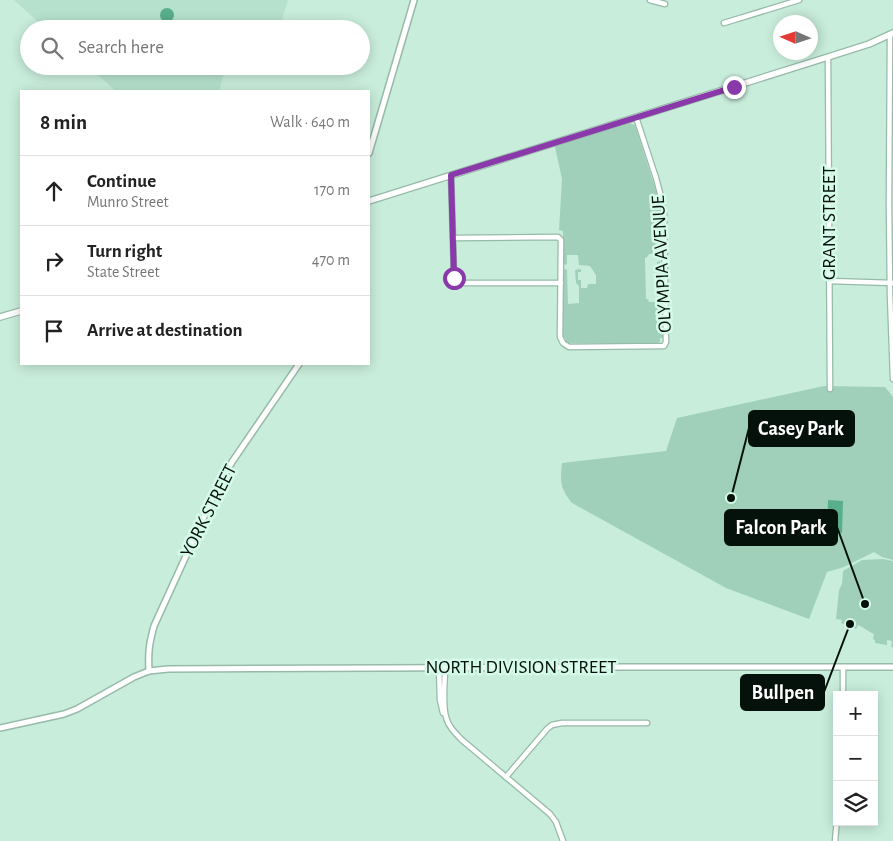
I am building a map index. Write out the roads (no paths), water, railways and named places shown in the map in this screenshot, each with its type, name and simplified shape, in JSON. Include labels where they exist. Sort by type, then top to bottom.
[{"type":"main road","points":[[370,201],[869,44],[891,34]]},
{"type":"main road","points":[[0,317],[20,311]]},
{"type":"street","points":[[370,150],[414,0]]},
{"type":"street","points":[[650,0],[665,4]]},
{"type":"street","points":[[724,23],[799,0]]},
{"type":"street","points":[[891,34],[893,379]]},
{"type":"street","name":"GRANT STREET","points":[[828,57],[830,390]]},
{"type":"street","name":"OLYMPIA AVENUE","points":[[454,238],[558,236],[561,240],[561,342],[571,347],[664,346],[666,344],[664,215],[656,178],[636,117]]},
{"type":"street","points":[[451,175],[454,278],[456,281],[461,283],[561,283]]},
{"type":"street","points":[[829,281],[892,283]]},
{"type":"street","name":"YORK STREET","points":[[150,671],[148,653],[154,626],[217,488],[232,462],[298,365]]},
{"type":"street","name":"NORTH DIVISION STREET","points":[[0,728],[57,716],[77,709],[134,677],[150,671],[176,668],[893,667]]},
{"type":"street","points":[[442,668],[440,700],[442,709],[452,729],[462,740],[552,816],[563,841]]},
{"type":"street","points":[[843,668],[843,691]]},
{"type":"street","points":[[506,777],[543,732],[552,725],[562,723],[648,723]]},
{"type":"street","points":[[836,841],[837,826]]},
{"type":"place","name":"Casey Park","points":[[731,498]]},
{"type":"place","name":"Falcon Park","points":[[865,604]]},
{"type":"place","name":"Bullpen","points":[[850,624]]}]
